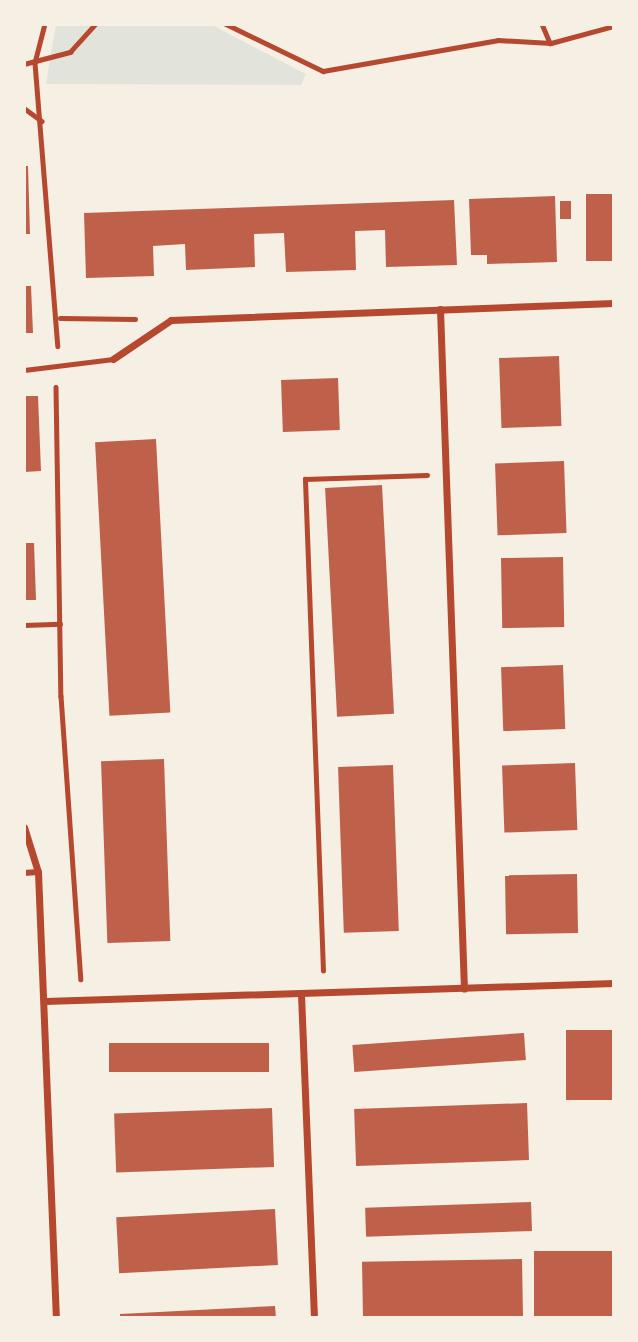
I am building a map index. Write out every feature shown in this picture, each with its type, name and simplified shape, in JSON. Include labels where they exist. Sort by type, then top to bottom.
[{"type":"street","points":[[113,359],[171,320],[614,303]]},
{"type":"street","points":[[440,309],[464,989]]},
{"type":"street","points":[[24,827],[38,872],[56,1318]]},
{"type":"street","points":[[24,873],[38,872]]},
{"type":"street","points":[[45,1001],[614,983]]},
{"type":"street","points":[[301,993],[314,1318]]},
{"type":"lane","points":[[24,370],[56,369],[113,359]]},
{"type":"path","points":[[46,24],[35,63],[60,318],[56,369],[60,624],[82,1000]]},
{"type":"path","points":[[24,64],[70,52],[95,24]]},
{"type":"path","points":[[226,24],[323,71],[498,40],[551,43],[614,26]]},
{"type":"path","points":[[542,24],[551,43]]},
{"type":"path","points":[[24,108],[42,121]]},
{"type":"path","points":[[60,318],[171,320]]},
{"type":"path","points":[[324,993],[305,479],[445,474]]},
{"type":"path","points":[[24,625],[60,624]]},
{"type":"shaded area","points":[[56,24],[212,25],[306,74],[301,85],[46,84]]},
{"type":"building","points":[[24,166],[28,166],[30,234],[24,234]]},
{"type":"building","points":[[586,194],[614,194],[614,261],[586,261]]},
{"type":"building","points":[[555,196],[557,262],[487,264],[487,255],[471,255],[469,199]]},
{"type":"building","points":[[454,200],[457,265],[386,267],[385,230],[355,231],[356,270],[286,272],[284,233],[254,234],[255,267],[186,270],[185,244],[153,246],[154,276],[86,278],[84,213]]},
{"type":"building","points":[[560,201],[571,201],[571,219],[560,219]]},
{"type":"building","points":[[24,286],[31,286],[33,333],[24,333]]},
{"type":"building","points":[[559,356],[561,426],[501,428],[499,358]]},
{"type":"building","points":[[338,378],[340,430],[283,432],[281,380]]},
{"type":"building","points":[[24,396],[38,396],[41,471],[24,472]]},
{"type":"building","points":[[156,439],[170,713],[109,716],[95,442]]},
{"type":"building","points":[[564,461],[567,533],[498,535],[495,463]]},
{"type":"building","points":[[382,485],[394,714],[337,717],[325,488]]},
{"type":"building","points":[[24,543],[34,543],[36,600],[24,600]]},
{"type":"building","points":[[563,557],[564,627],[502,628],[501,558]]},
{"type":"building","points":[[563,665],[565,729],[503,731],[501,667]]},
{"type":"building","points":[[164,759],[170,941],[107,943],[101,761]]},
{"type":"building","points":[[575,763],[577,830],[504,833],[502,766]]},
{"type":"building","points":[[393,765],[399,931],[344,933],[338,767]]},
{"type":"building","points":[[577,874],[578,933],[506,934],[505,875]]},
{"type":"building","points":[[566,1030],[614,1030],[614,1100],[566,1100]]},
{"type":"building","points":[[524,1033],[526,1060],[354,1072],[352,1045]]},
{"type":"building","points":[[109,1043],[269,1043],[269,1072],[109,1072]]},
{"type":"building","points":[[527,1103],[529,1160],[356,1166],[354,1109]]},
{"type":"building","points":[[272,1108],[274,1167],[116,1172],[114,1114]]},
{"type":"building","points":[[531,1202],[532,1231],[366,1237],[365,1208]]},
{"type":"building","points":[[275,1209],[278,1265],[119,1273],[116,1217]]},
{"type":"building","points":[[534,1251],[614,1251],[614,1318],[534,1318]]},
{"type":"building","points":[[522,1259],[523,1318],[363,1318],[362,1262]]},
{"type":"building","points":[[275,1306],[276,1318],[120,1318],[120,1314]]}]
